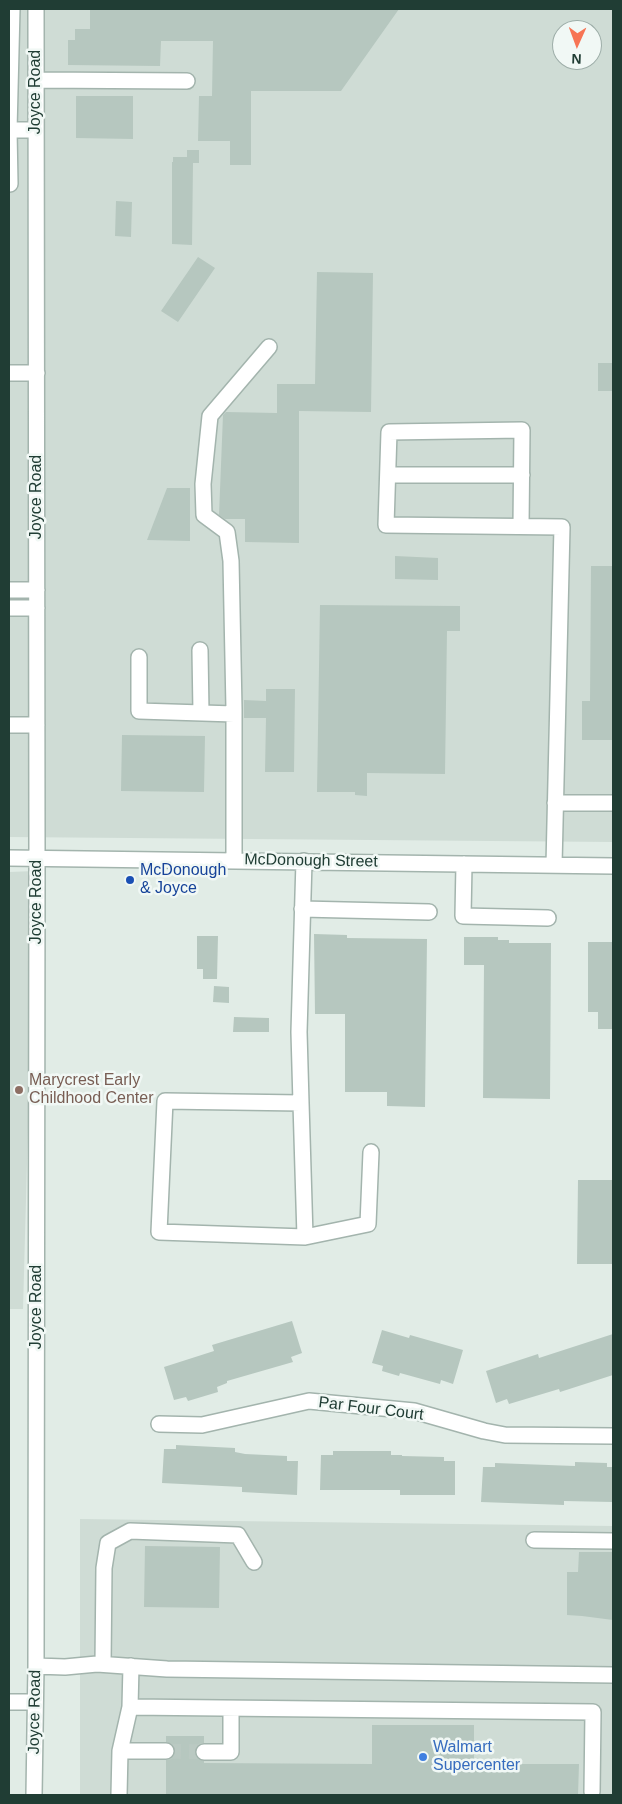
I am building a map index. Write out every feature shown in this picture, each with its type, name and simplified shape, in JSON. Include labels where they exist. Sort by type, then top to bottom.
[{"type":"street","points":[[9,184],[12,9]]},
{"type":"street","name":"Joyce Road","points":[[34,1795],[38,858],[36,9]]},
{"type":"street","points":[[36,80],[186,81]]},
{"type":"street","points":[[10,130],[36,130]]},
{"type":"street","points":[[234,860],[231,561],[227,532],[204,515],[203,484],[210,416],[269,347]]},
{"type":"street","points":[[9,373],[37,373]]},
{"type":"street","points":[[521,526],[522,430],[389,432],[386,525],[562,527],[554,865]]},
{"type":"street","points":[[388,475],[522,475]]},
{"type":"street","points":[[9,590],[37,590]]},
{"type":"street","points":[[9,608],[37,608]]},
{"type":"street","points":[[200,650],[201,713]]},
{"type":"street","points":[[138,658],[139,711],[234,714]]},
{"type":"street","points":[[9,725],[37,725]]},
{"type":"street","points":[[555,803],[613,804]]},
{"type":"street","name":"McDonough Street","points":[[9,858],[613,866]]},
{"type":"street","points":[[304,862],[298,1032],[305,1237]]},
{"type":"street","points":[[464,864],[462,916],[548,918]]},
{"type":"street","points":[[302,909],[429,912]]},
{"type":"street","points":[[301,1103],[165,1101],[159,1232],[305,1237],[368,1224],[371,1152]]},
{"type":"street","name":"Par Four Court","points":[[159,1424],[202,1425],[309,1401],[414,1411],[484,1432],[504,1435],[613,1436]]},
{"type":"street","points":[[103,1664],[104,1568],[108,1543],[130,1531],[238,1535],[254,1562]]},
{"type":"street","points":[[534,1540],[613,1541]]},
{"type":"street","points":[[36,1666],[103,1664],[167,1669],[613,1675]]},
{"type":"street","points":[[119,1795],[120,1752],[130,1707],[131,1666]]},
{"type":"street","points":[[9,1702],[35,1702]]},
{"type":"street","points":[[130,1707],[593,1712],[592,1792]]},
{"type":"street","points":[[204,1752],[230,1752],[231,1709]]},
{"type":"street","points":[[120,1752],[166,1751]]},
{"type":"shaded area","points":[[9,9],[613,9],[613,842],[9,837]]},
{"type":"shaded area","name":"Marycrest Early Childhood Center","points":[[35,871],[23,1309],[9,1309],[9,872]]},
{"type":"shaded area","points":[[80,1519],[613,1526],[613,1795],[80,1795]]},
{"type":"building","points":[[90,9],[399,9],[341,91],[251,91],[251,165],[230,165],[230,141],[198,141],[199,96],[212,96],[213,41],[161,41],[160,66],[68,65],[68,40],[75,40],[75,29],[90,29]]},
{"type":"building","points":[[76,96],[133,96],[133,139],[76,138]]},
{"type":"building","points":[[187,150],[199,150],[199,163],[193,163],[192,245],[172,244],[172,162],[173,157],[187,157]]},
{"type":"building","points":[[116,201],[132,202],[131,237],[115,236]]},
{"type":"building","points":[[198,257],[215,268],[178,322],[161,311]]},
{"type":"building","points":[[317,272],[373,273],[371,412],[299,411],[299,543],[245,542],[245,519],[225,519],[219,515],[223,415],[226,412],[277,413],[277,384],[315,384]]},
{"type":"building","points":[[598,363],[613,363],[613,391],[598,391]]},
{"type":"building","points":[[167,488],[190,488],[190,541],[147,540]]},
{"type":"building","points":[[395,556],[438,558],[438,580],[395,579]]},
{"type":"building","points":[[591,566],[613,566],[613,740],[582,740],[582,701],[590,701]]},
{"type":"building","points":[[320,605],[460,606],[460,631],[447,631],[445,774],[367,773],[367,796],[355,795],[355,792],[317,792]]},
{"type":"building","points":[[266,689],[295,689],[294,772],[265,772],[266,718],[244,718],[244,700],[266,701]]},
{"type":"building","points":[[122,735],[205,736],[204,792],[121,791]]},
{"type":"building","points":[[314,934],[347,935],[347,938],[427,939],[425,1107],[387,1106],[387,1092],[345,1092],[345,1014],[315,1014]]},
{"type":"building","points":[[197,936],[218,936],[217,979],[203,979],[203,969],[197,969]]},
{"type":"building","points":[[464,937],[498,937],[498,940],[509,940],[509,943],[551,943],[550,1099],[483,1098],[484,965],[464,965]]},
{"type":"building","points":[[588,942],[613,942],[613,1029],[598,1029],[598,1012],[588,1012]]},
{"type":"building","points":[[214,986],[229,987],[229,1003],[213,1002]]},
{"type":"building","points":[[234,1017],[269,1018],[269,1032],[233,1032]]},
{"type":"building","points":[[578,1180],[613,1180],[613,1264],[577,1264]]},
{"type":"building","points":[[292,1321],[302,1353],[291,1357],[293,1362],[227,1381],[227,1383],[217,1387],[218,1392],[188,1401],[186,1397],[174,1400],[164,1367],[214,1351],[212,1345]]},
{"type":"building","points":[[382,1330],[409,1338],[410,1335],[463,1350],[453,1384],[441,1380],[440,1384],[400,1373],[399,1376],[382,1371],[383,1366],[372,1363]]},
{"type":"building","points":[[613,1334],[613,1375],[560,1392],[559,1389],[509,1404],[507,1399],[496,1403],[486,1371],[538,1354],[539,1358]]},
{"type":"building","points":[[176,1445],[235,1448],[235,1452],[245,1454],[287,1456],[287,1461],[298,1461],[297,1495],[242,1492],[242,1487],[162,1483],[164,1449],[176,1449]]},
{"type":"building","points":[[333,1451],[391,1451],[391,1455],[444,1457],[444,1461],[455,1461],[455,1495],[400,1495],[400,1490],[320,1490],[321,1455],[333,1455]]},
{"type":"building","points":[[575,1462],[607,1463],[607,1467],[613,1467],[613,1502],[564,1501],[564,1505],[481,1502],[483,1467],[495,1467],[495,1463],[575,1466]]},
{"type":"building","points":[[145,1546],[220,1547],[219,1608],[144,1607]]},
{"type":"building","points":[[579,1552],[613,1552],[613,1620],[567,1615],[567,1572],[578,1572]]},
{"type":"building","name":"Walmart Supercenter","points":[[372,1725],[474,1725],[474,1764],[579,1764],[578,1795],[166,1795],[166,1760],[171,1759],[175,1751],[174,1746],[166,1742],[166,1736],[204,1736],[204,1743],[199,1744],[195,1752],[196,1757],[204,1761],[204,1763],[372,1764]]},
{"type":"tunnel","points":[[166,1751],[204,1752]]},
{"type":"place","name":"McDonough & Joyce","points":[[130,880]]},
{"type":"place","name":"Marycrest Early Childhood Center","points":[[19,1090]]},
{"type":"place","name":"Walmart Supercenter","points":[[423,1757]]}]
